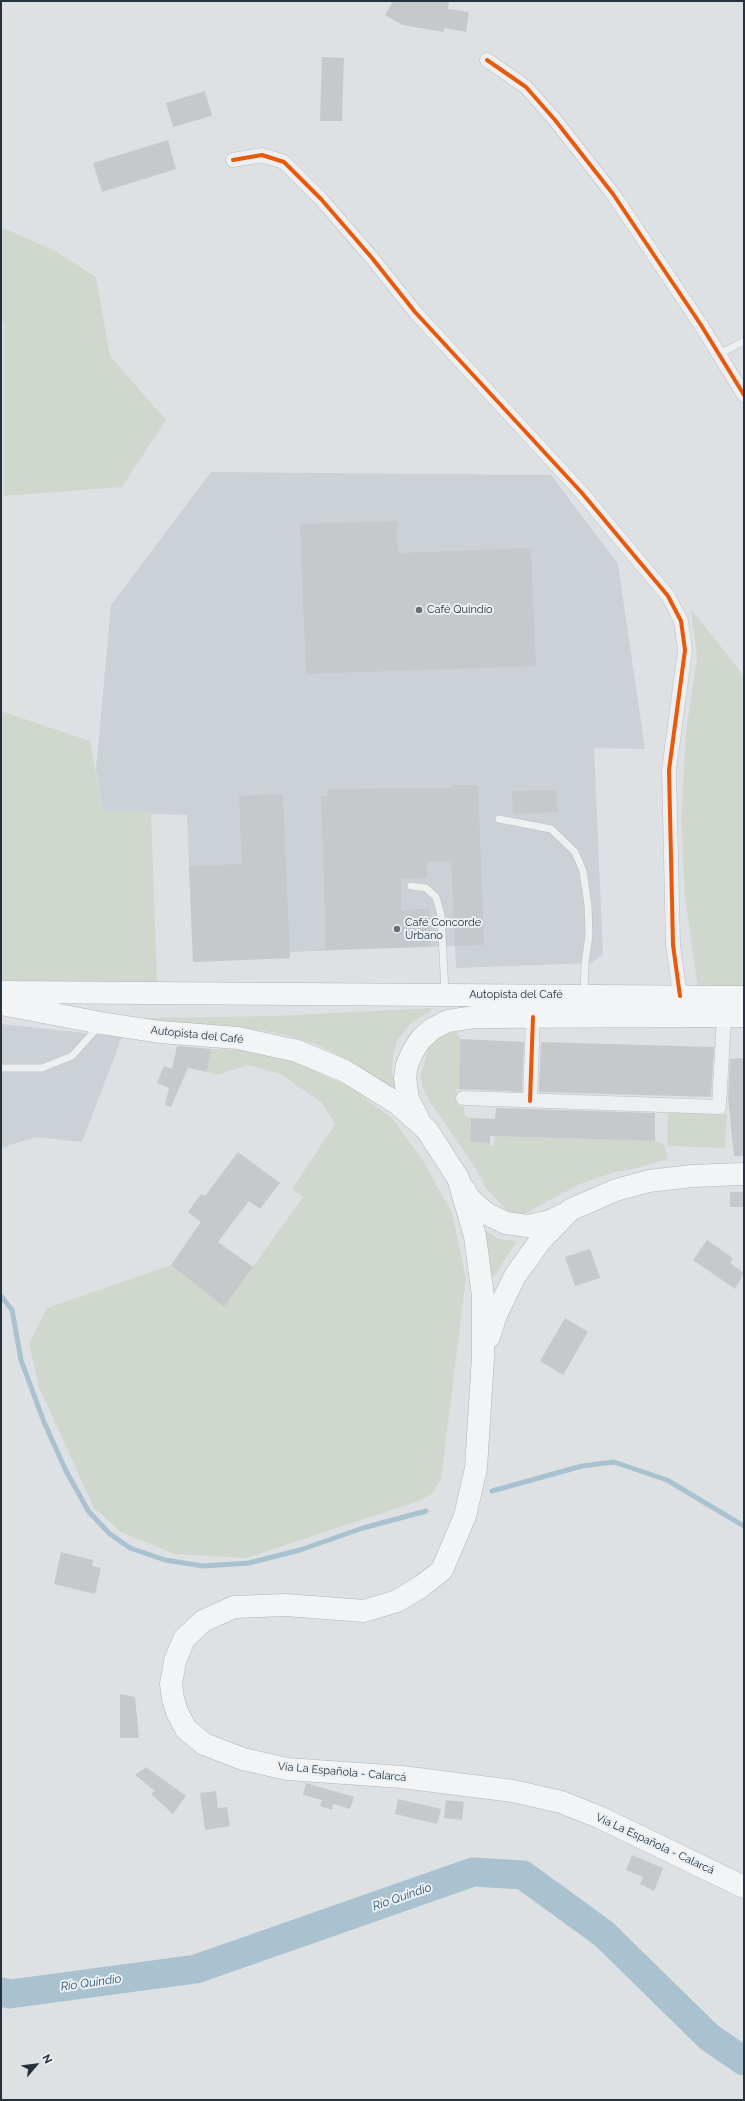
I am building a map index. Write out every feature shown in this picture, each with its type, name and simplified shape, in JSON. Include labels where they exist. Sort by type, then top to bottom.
[{"type":"highway","name":"Autopista del Café","points":[[1,992],[744,997]]},
{"type":"highway","name":"Autopista del Café","points":[[1,1004],[101,1024],[160,1032],[238,1038],[297,1051],[345,1071],[398,1104],[427,1130],[458,1178],[476,1244],[483,1296],[483,1357]]},
{"type":"highway","points":[[427,1130],[414,1114],[410,1104],[405,1078],[407,1065],[413,1051],[421,1039],[432,1029],[448,1021],[475,1017],[734,1016]]},
{"type":"highway","points":[[458,1178],[469,1198],[485,1213],[506,1223],[528,1226],[550,1221],[570,1210],[616,1190],[649,1181],[692,1176],[744,1174]]},
{"type":"highway","points":[[483,1357],[496,1315],[515,1276],[540,1241],[570,1210]]},
{"type":"highway","name":"Vía La Española - Calarcá","points":[[483,1357],[476,1468],[465,1516],[442,1570],[422,1586],[398,1601],[364,1611],[286,1605],[234,1607],[203,1621],[184,1639],[175,1661],[171,1684],[177,1712],[186,1729],[204,1744],[243,1759],[287,1769],[402,1777],[513,1791],[561,1802],[599,1817],[744,1887]]},
{"type":"street","points":[[487,60],[526,87],[555,120],[613,194],[719,354],[744,395]]},
{"type":"street","points":[[233,160],[262,155],[284,162],[321,199],[372,258],[415,312],[582,493],[668,596],[681,621],[685,650],[669,770],[673,945],[680,996]]},
{"type":"street","points":[[463,1098],[719,1107],[734,1016]]},
{"type":"street","points":[[530,1101],[533,1017]]},
{"type":"lane","points":[[719,354],[744,341]]},
{"type":"lane","points":[[499,819],[551,829],[575,852],[583,871],[588,905],[589,935],[585,963],[584,996]]},
{"type":"lane","points":[[411,886],[426,888],[436,897],[441,915],[445,995]]},
{"type":"lane","points":[[1,1068],[42,1068],[72,1056],[101,1024]]},
{"type":"shaded area","points":[[1,227],[55,251],[96,277],[110,356],[166,420],[122,487],[4,496],[4,322],[1,321]]},
{"type":"shaded area","points":[[211,472],[551,475],[618,564],[645,749],[594,748],[603,954],[592,963],[456,968],[455,946],[431,947],[429,908],[361,912],[364,949],[290,952],[290,958],[193,962],[187,815],[103,812],[96,770],[111,605]]},
{"type":"shaded area","points":[[691,609],[744,676],[744,988],[698,989],[685,897],[681,819],[686,732],[697,658]]},
{"type":"shaded area","points":[[1,711],[90,741],[103,812],[151,812],[157,983],[1,985]]},
{"type":"shaded area","points":[[431,1008],[431,1011],[411,1023],[397,1041],[393,1056],[392,1074],[397,1091],[390,1089],[355,1064],[318,1045],[286,1035],[253,1029],[145,1022],[145,1018],[275,1016]]},
{"type":"shaded area","points":[[1,1024],[122,1037],[82,1142],[36,1137],[1,1148]]},
{"type":"shaded area","points":[[455,1028],[460,1039],[459,1089],[456,1089],[458,1106],[464,1107],[465,1116],[471,1118],[470,1142],[490,1143],[490,1146],[494,1145],[495,1136],[655,1141],[665,1145],[668,1159],[633,1169],[615,1172],[580,1184],[524,1214],[507,1211],[486,1188],[473,1164],[430,1102],[423,1088],[420,1076],[435,1035]]},
{"type":"shaded area","points":[[211,1049],[249,1050],[294,1061],[351,1088],[392,1118],[422,1159],[452,1213],[466,1278],[441,1479],[433,1493],[419,1501],[246,1558],[175,1554],[121,1532],[94,1508],[39,1387],[29,1344],[47,1308],[171,1265],[224,1307],[303,1197],[292,1189],[335,1124],[322,1103],[281,1074],[248,1065],[217,1075],[207,1072]]},
{"type":"shaded area","points":[[668,1112],[727,1114],[725,1148],[667,1146]]},
{"type":"shaded area","points":[[483,1229],[499,1239],[517,1241],[493,1278],[483,1240]]},
{"type":"building","points":[[393,1],[449,1],[448,9],[469,12],[466,32],[444,28],[444,32],[403,25],[385,15]]},
{"type":"building","points":[[322,57],[344,58],[342,121],[320,121]]},
{"type":"building","points":[[205,91],[212,116],[173,127],[166,103]]},
{"type":"building","points":[[168,140],[176,169],[102,192],[93,163]]},
{"type":"building","name":"Café Quindío","points":[[397,521],[398,553],[531,548],[536,666],[306,674],[300,524]]},
{"type":"building","points":[[452,785],[478,785],[484,945],[455,946],[451,861],[427,862],[427,878],[401,879],[401,910],[429,908],[431,947],[326,950],[321,796],[327,796],[327,789],[452,788]]},
{"type":"building","points":[[557,790],[558,812],[513,814],[512,791]]},
{"type":"building","points":[[283,794],[290,958],[193,962],[189,866],[242,864],[239,796]]},
{"type":"building","points":[[460,1039],[524,1042],[522,1092],[459,1089]]},
{"type":"building","points":[[541,1042],[714,1047],[711,1097],[539,1092]]},
{"type":"building","points":[[177,1046],[211,1049],[207,1072],[188,1068],[171,1107],[165,1105],[169,1088],[157,1083],[164,1066],[172,1069]]},
{"type":"building","points":[[744,1058],[744,1156],[734,1156],[728,1097],[730,1059]]},
{"type":"building","points":[[496,1108],[655,1113],[655,1141],[490,1136],[490,1143],[470,1142],[471,1118],[495,1119]]},
{"type":"building","points":[[238,1152],[280,1183],[260,1209],[249,1201],[218,1242],[253,1267],[224,1307],[171,1265],[201,1222],[188,1212],[201,1194],[205,1196]]},
{"type":"building","points":[[730,1192],[744,1192],[744,1207],[730,1207]]},
{"type":"building","points":[[707,1240],[733,1258],[730,1263],[744,1273],[735,1289],[693,1260]]},
{"type":"building","points":[[590,1249],[600,1278],[575,1286],[565,1257]]},
{"type":"building","points":[[565,1318],[588,1332],[563,1375],[540,1361]]},
{"type":"building","points":[[61,1552],[93,1560],[92,1566],[101,1568],[95,1594],[54,1584]]},
{"type":"building","points":[[120,1694],[135,1697],[139,1738],[120,1738]]},
{"type":"building","points":[[146,1767],[186,1796],[173,1814],[151,1794],[155,1791],[135,1775]]},
{"type":"building","points":[[306,1783],[354,1797],[350,1809],[333,1804],[332,1810],[320,1806],[322,1800],[303,1795]]},
{"type":"building","points":[[216,1791],[218,1808],[227,1807],[230,1826],[205,1830],[200,1793]]},
{"type":"building","points":[[398,1799],[441,1809],[437,1824],[395,1814]]},
{"type":"building","points":[[446,1800],[464,1802],[462,1820],[444,1818]]},
{"type":"building","points":[[632,1855],[663,1868],[654,1891],[640,1884],[643,1877],[626,1870]]},
{"type":"waterway","points":[[1,1296],[12,1310],[21,1360],[44,1422],[66,1471],[89,1512],[110,1534],[130,1548],[165,1560],[203,1566],[249,1563],[300,1550],[363,1528],[426,1511]]},
{"type":"waterway","points":[[492,1491],[582,1466],[614,1462],[667,1480],[744,1526]]},
{"type":"waterway","name":"Río Quindio","points":[[1,1992],[10,1994],[196,1969],[473,1872],[523,1875],[604,1934],[709,2037],[744,2061]]},
{"type":"cycle path","points":[[487,60],[526,87],[555,120],[613,194],[701,325],[744,395]]},
{"type":"cycle path","points":[[233,160],[262,155],[284,162],[321,199],[372,258],[415,312],[582,493],[668,596],[681,621],[685,650],[669,770],[673,945],[680,996]]},
{"type":"cycle path","points":[[530,1101],[533,1017]]},
{"type":"place","name":"Café Quindío","points":[[419,610]]},
{"type":"place","name":"Café Concorde Urbano","points":[[397,929]]}]
